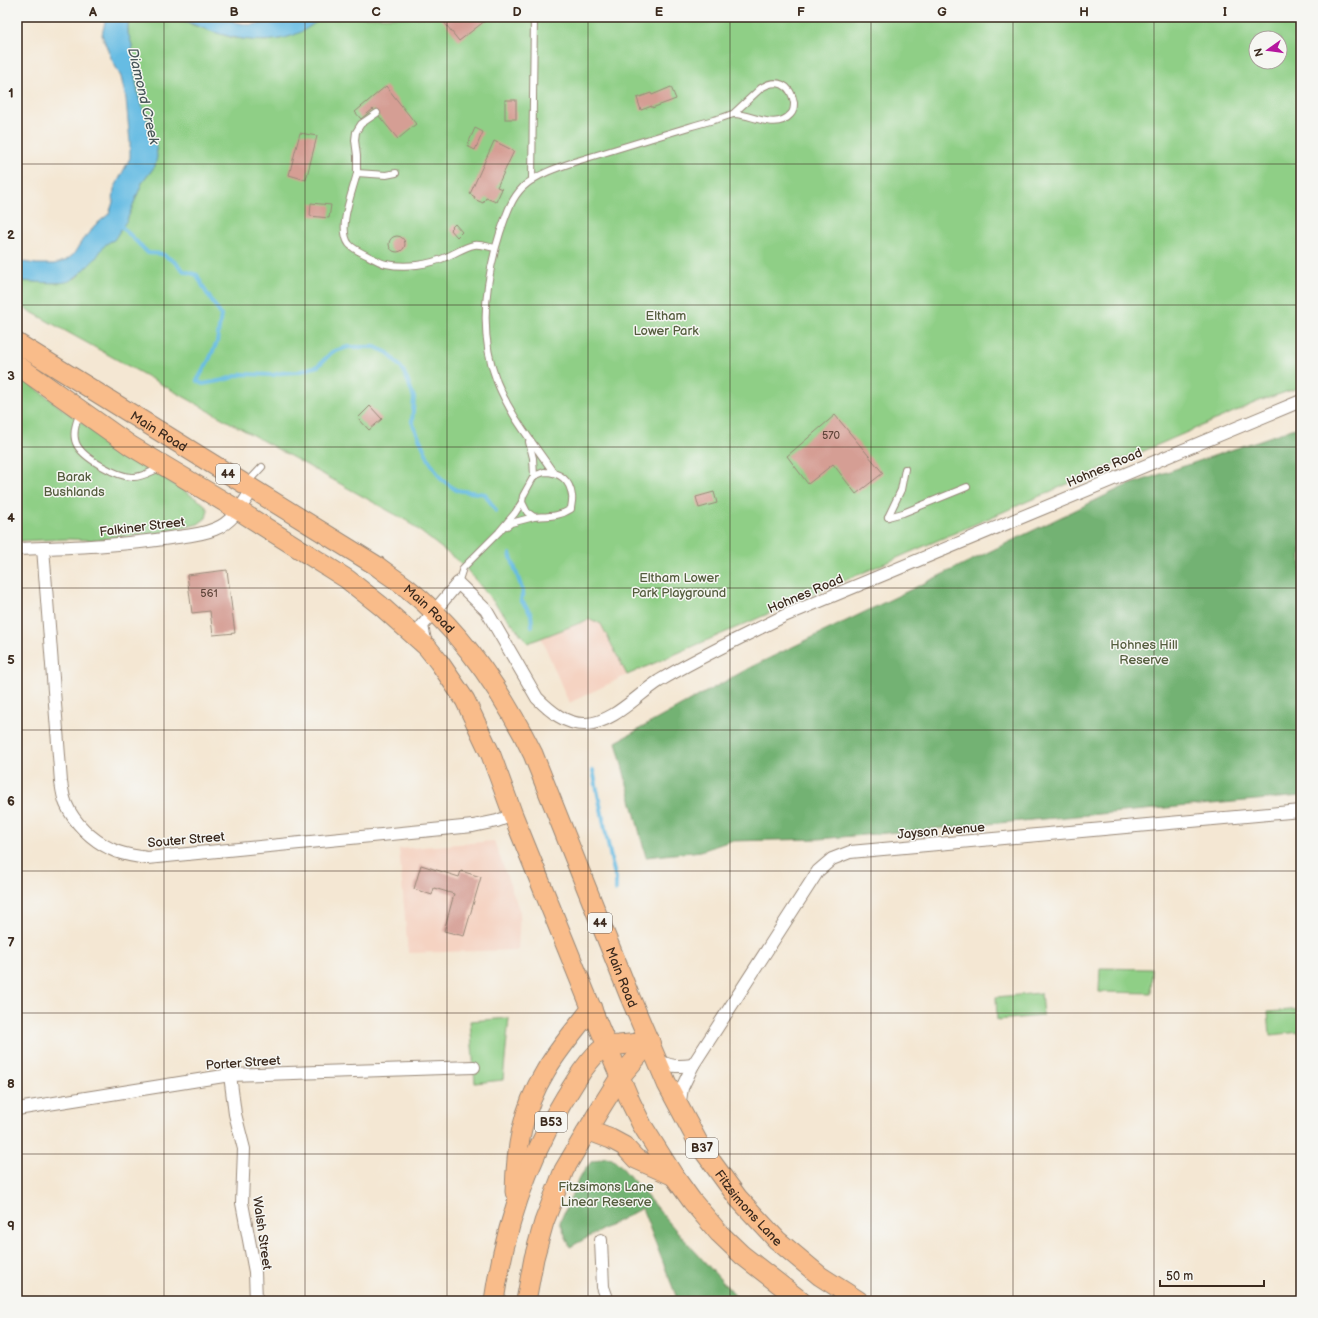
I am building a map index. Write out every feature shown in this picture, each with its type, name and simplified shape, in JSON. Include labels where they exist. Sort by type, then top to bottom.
[{"type":"main road","name":"Main Road","points":[[17,343],[377,566],[407,588],[464,644],[485,670],[504,698],[521,728],[533,754],[630,997],[653,1050]]},
{"type":"main road","name":"Main Road","points":[[17,365],[131,446],[238,510],[347,579],[381,606],[426,647],[440,662],[452,679],[473,716],[491,755],[513,815],[620,1077]]},
{"type":"main road","points":[[81,411],[91,406],[110,401]]},
{"type":"main road","points":[[515,1210],[515,1177],[518,1145],[525,1116],[535,1091],[545,1072],[555,1056],[592,1008]]},
{"type":"main road","points":[[607,1046],[653,1050]]},
{"type":"main road","name":"B53","points":[[494,1301],[498,1275],[515,1210],[531,1164],[556,1111],[584,1068],[607,1046]]},
{"type":"main road","name":"B53","points":[[526,1301],[534,1258],[546,1216],[564,1170],[620,1077],[653,1050]]},
{"type":"main road","name":"Fitzsimons Lane","points":[[653,1050],[667,1084],[704,1152],[738,1198],[772,1234],[820,1276],[859,1301]]},
{"type":"main road","points":[[620,1077],[642,1125],[692,1202],[719,1233],[742,1255],[801,1301]]},
{"type":"main road","points":[[587,1130],[624,1146],[636,1159],[674,1176]]},
{"type":"street","name":"Hohnes Road","points":[[458,583],[486,610],[537,698],[548,709],[561,718],[574,723],[592,723],[613,715],[658,682],[715,650],[784,616],[1301,401]]},
{"type":"street","name":"Falkiner Street","points":[[17,550],[116,545],[146,542],[201,533],[215,529],[224,524],[238,510],[249,487]]},
{"type":"street","name":"Souter Street","points":[[43,548],[61,782],[65,803],[76,822],[92,837],[111,849],[128,855],[147,858],[473,826],[497,821],[513,815]]},
{"type":"street","points":[[426,647],[422,626],[458,583]]},
{"type":"street","name":"Jayson Avenue","points":[[679,1107],[682,1088],[693,1065],[818,871],[832,859],[850,852],[1301,811]]},
{"type":"street","points":[[653,1050],[666,1065],[677,1067],[693,1065]]},
{"type":"street","name":"Porter Street","points":[[17,1109],[230,1075],[474,1067]]},
{"type":"street","name":"Walsh Street","points":[[230,1075],[235,1114],[244,1149],[242,1203],[255,1272],[256,1301]]},
{"type":"street","points":[[601,1240],[603,1287],[608,1301]]},
{"type":"lane","points":[[532,180],[534,17]]},
{"type":"lane","points":[[553,472],[516,420],[492,367],[488,351],[485,331],[488,280],[495,248],[511,203],[524,186],[532,180],[572,162],[733,114],[766,85],[774,83],[781,84],[788,88],[793,96],[794,107],[792,113],[785,119],[776,122],[733,114]]},
{"type":"lane","points":[[377,113],[361,124],[356,132],[357,173],[345,224],[345,237],[349,244],[358,251],[381,262],[405,266],[438,261],[470,246],[477,245],[495,248]]},
{"type":"lane","points":[[357,173],[386,175],[396,173]]},
{"type":"lane","points":[[81,411],[77,421],[75,437],[76,444],[87,456],[112,471],[126,477],[134,478],[143,476],[165,466]]},
{"type":"lane","points":[[458,583],[463,568],[499,532],[522,502],[523,496],[534,476],[533,458],[528,438]]},
{"type":"lane","points":[[249,487],[262,467]]},
{"type":"lane","points":[[905,469],[901,490],[888,517],[903,513],[967,487]]},
{"type":"lane","points":[[499,532],[511,523],[534,517],[558,516],[571,509],[572,497],[566,481],[559,474],[544,472],[534,476]]},
{"type":"lane","points":[[522,502],[527,512],[534,517]]},
{"type":"shaded area","points":[[590,619],[601,624],[627,675],[569,703],[541,637]]},
{"type":"shaded area","points":[[494,841],[520,912],[518,950],[408,953],[399,849]]},
{"type":"green space","name":"Eltham Lower Park","points":[[130,17],[175,17],[190,24],[233,38],[266,41],[312,24],[324,17],[1300,17],[1301,387],[1259,401],[627,675],[601,624],[590,619],[528,643],[463,565],[407,521],[17,304],[17,281],[59,283],[76,278],[95,259],[102,248],[127,220],[142,183],[155,166],[156,144],[139,98],[135,77],[132,45],[128,33]]},
{"type":"green space","name":"Barak Bushlands","points":[[17,373],[60,407],[115,446],[203,503],[208,510],[206,518],[198,524],[149,535],[92,540],[67,539],[17,541]]},
{"type":"green space","name":"Hohnes Hill Reserve","points":[[1301,426],[1301,796],[819,839],[730,841],[701,851],[646,857],[616,742],[751,667],[1123,487]]},
{"type":"green space","points":[[1100,968],[1152,969],[1151,993],[1099,992]]},
{"type":"green space","points":[[1041,993],[1043,1016],[997,1020],[996,997]]},
{"type":"green space","points":[[1301,1009],[1301,1032],[1270,1035],[1268,1012]]},
{"type":"green space","points":[[509,1018],[503,1080],[475,1083],[470,1021]]},
{"type":"green space","name":"Fitzsimons Lane Linear Reserve","points":[[605,1157],[612,1158],[619,1164],[740,1301],[678,1301],[642,1208],[570,1247],[560,1222],[579,1178],[591,1162]]},
{"type":"water","points":[[106,17],[130,17],[128,33],[132,45],[135,77],[139,98],[156,144],[157,157],[155,166],[142,183],[127,220],[114,240],[105,246],[95,259],[72,280],[52,283],[17,281],[17,261],[36,264],[54,264],[65,261],[73,255],[83,239],[89,234],[94,226],[109,214],[113,202],[114,189],[130,158],[126,99],[121,77],[111,58],[102,35]]},
{"type":"water","points":[[175,17],[227,17],[235,22],[249,25],[283,21],[295,17],[324,17],[301,32],[286,38],[253,40],[221,34]]},
{"type":"building","points":[[440,17],[490,17],[459,41]]},
{"type":"building","points":[[386,86],[416,124],[398,139],[373,109],[361,119],[355,112]]},
{"type":"building","points":[[671,87],[676,99],[652,108],[652,106],[641,110],[637,98],[651,93],[652,95]]},
{"type":"building","points":[[505,100],[516,100],[516,119],[505,119]]},
{"type":"building","points":[[475,128],[483,132],[475,150],[467,146]]},
{"type":"building","points":[[300,133],[317,136],[306,180],[289,175]]},
{"type":"building","points":[[494,141],[514,151],[497,187],[502,189],[496,202],[486,198],[483,203],[474,199],[475,197],[470,194]]},
{"type":"building","points":[[311,203],[331,205],[329,218],[310,216]]},
{"type":"building","points":[[455,224],[462,232],[457,237],[450,229]]},
{"type":"building","points":[[397,236],[403,238],[405,244],[403,250],[397,252],[391,250],[389,244],[391,238]]},
{"type":"building","points":[[370,406],[382,419],[369,430],[358,418]]},
{"type":"building","points":[[835,415],[883,473],[856,494],[833,464],[808,484],[787,456]]},
{"type":"building","points":[[714,492],[717,503],[699,508],[696,497]]},
{"type":"building","points":[[227,570],[235,633],[213,635],[210,611],[192,613],[187,575]]},
{"type":"building","points":[[421,865],[459,877],[461,871],[481,877],[464,936],[444,931],[454,894],[434,888],[432,895],[414,889]]},
{"type":"waterway","points":[[119,224],[148,253],[162,254],[175,262],[184,271],[197,275],[221,315],[217,342],[197,381],[203,384],[224,380],[242,374],[273,375],[298,372],[318,366],[332,352],[348,347],[375,347],[388,353],[403,370],[414,398],[412,422],[429,460],[441,479],[456,490],[485,494],[496,511]]},
{"type":"waterway","points":[[510,554],[523,592],[521,600],[531,614],[532,626]]},
{"type":"waterway","points":[[593,770],[616,879],[616,890]]},
{"type":"water label","name":"Diamond Creek","points":[[144,96]]},
{"type":"park label","name":"Eltham Lower Park Playground","points":[[679,584]]}]
